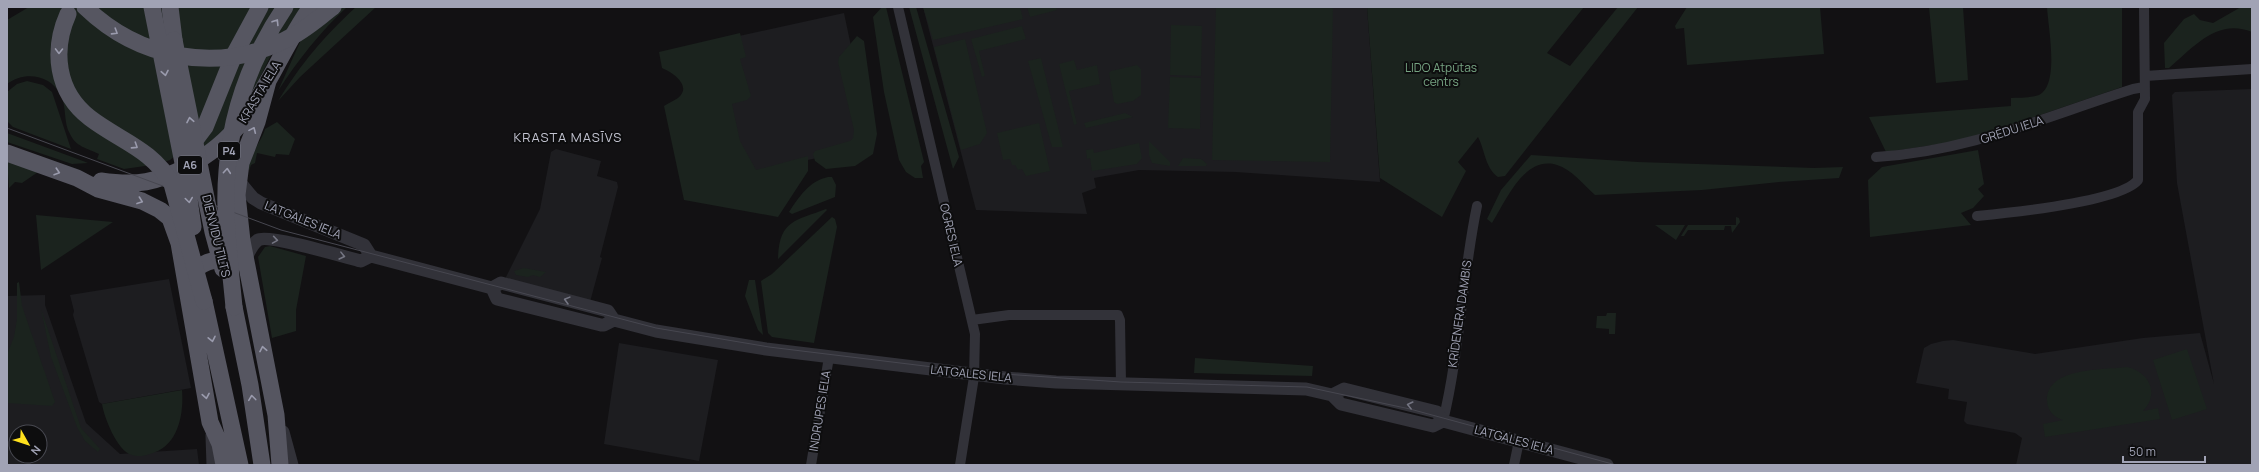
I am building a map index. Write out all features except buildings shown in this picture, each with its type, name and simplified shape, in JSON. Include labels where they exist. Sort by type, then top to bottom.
[{"type":"highway","points":[[85,7],[110,29],[138,44],[169,55],[203,59],[246,55],[274,46],[298,33],[332,7]]},
{"type":"highway","name":"DIENVIDU TILTS","points":[[152,7],[186,178],[204,301],[240,465]]},
{"type":"highway","name":"DIENVIDU TILTS","points":[[170,7],[174,40],[213,232],[234,308],[250,385],[262,465]]},
{"type":"highway","points":[[77,178],[97,173],[122,174],[157,169],[174,161],[188,150],[197,140],[208,120],[234,55],[260,7]]},
{"type":"highway","name":"P4","points":[[234,308],[227,222],[226,172],[229,152],[244,86],[268,36],[286,7]]},
{"type":"highway","name":"KRASTA IELA","points":[[77,178],[122,184],[149,182],[165,178],[202,159],[226,141],[246,118],[300,22],[311,7]]},
{"type":"highway","points":[[70,10],[62,28],[58,49],[59,66],[67,91],[89,117],[147,154],[165,172],[172,184],[204,301]]},
{"type":"highway","points":[[268,81],[257,122],[240,163],[238,180],[238,219],[276,415],[280,465]]},
{"type":"highway","name":"A6","points":[[7,153],[77,178]]},
{"type":"highway","points":[[77,178],[98,189],[142,202],[170,218],[179,243],[210,422],[220,444],[224,465]]},
{"type":"highway","points":[[186,289],[190,276],[202,265],[214,260],[226,260],[242,268],[253,297]]},
{"type":"street","name":"OGRES IELA","points":[[898,7],[975,334],[974,375],[960,465]]},
{"type":"street","points":[[1977,216],[2065,205],[2120,192],[2134,185],[2138,180],[2138,112],[2145,99],[2144,7]]},
{"type":"street","points":[[2145,76],[2252,69]]},
{"type":"street","name":"GRĒDU IELA","points":[[1876,157],[1897,156],[1962,145],[2006,133],[2133,89],[2144,87]]},
{"type":"street","name":"LATGALES IELA","points":[[238,180],[253,198],[261,203],[364,245],[371,256]]},
{"type":"street","name":"KRĪDENERA DAMBIS","points":[[1443,421],[1452,370],[1470,237],[1477,206]]},
{"type":"street","name":"LATGALES IELA","points":[[246,258],[254,244],[264,238],[279,240],[361,261],[371,256],[492,288],[497,299],[600,325],[604,325],[614,320],[656,331],[766,349],[828,357],[974,375],[1056,382],[1306,389],[1332,394],[1341,404],[1433,426],[1443,421],[1608,465]]},
{"type":"street","points":[[972,320],[1009,315],[1118,315],[1120,320],[1121,384]]},
{"type":"street","name":"INDRUPES IELA","points":[[811,465],[828,357]]},
{"type":"street","points":[[276,415],[292,465]]},
{"type":"street","points":[[210,422],[214,465]]},
{"type":"street","points":[[1514,465],[1519,442]]},
{"type":"shaded area","points":[[923,7],[1367,7],[1380,182],[1236,172],[1139,170],[1094,178],[1096,188],[1082,193],[1087,214],[976,210]]},
{"type":"shaded area","points":[[844,13],[866,117],[854,150],[789,164],[775,215],[680,49]]},
{"type":"shaded area","points":[[2252,89],[2252,465],[2016,465],[2022,438],[2015,433],[1967,424],[1964,421],[1967,402],[1948,399],[1949,389],[1916,383],[1924,348],[1931,344],[1943,341],[1953,340],[2035,354],[2143,338],[2200,333],[2214,384],[2177,183],[2172,95],[2175,92]]},
{"type":"shaded area","points":[[556,149],[601,161],[597,176],[617,182],[618,187],[600,257],[602,258],[590,302],[504,281],[540,209],[551,152]]},
{"type":"shaded area","points":[[169,279],[191,388],[102,404],[99,402],[73,315],[74,311],[70,295]]},
{"type":"shaded area","points":[[45,295],[45,305],[86,423],[120,454],[197,449],[199,465],[7,465],[7,296]]},
{"type":"shaded area","points":[[619,343],[718,360],[699,461],[604,444]]},
{"type":"green space","points":[[29,7],[302,7],[274,49],[250,98],[230,129],[189,158],[203,119],[177,154],[170,160],[159,164],[124,169],[97,159],[99,154],[82,147],[75,142],[68,129],[61,96],[51,83],[44,79],[29,76],[21,77],[7,84],[7,20]]},
{"type":"green space","points":[[319,7],[347,7],[310,47],[293,68],[278,91],[309,22]]},
{"type":"green space","points":[[356,7],[376,7],[300,77],[278,101],[313,51]]},
{"type":"green space","points":[[882,7],[886,7],[924,162],[921,166],[923,178],[915,178],[906,172],[899,160],[884,92],[873,17]]},
{"type":"green space","points":[[909,7],[916,7],[959,157],[953,169]]},
{"type":"green space","points":[[923,7],[1020,7],[1023,19],[933,40]]},
{"type":"green space","points":[[1027,7],[1056,7],[1057,10],[1030,17]]},
{"type":"green space","points":[[1216,7],[1333,7],[1330,162],[1212,160]]},
{"type":"green space","name":"LIDO Atpūtas centrs","points":[[1367,7],[1584,7],[1547,53],[1570,66],[1618,7],[1638,7],[1505,176],[1498,177],[1490,169],[1478,137],[1458,162],[1466,171],[1442,217],[1380,178]]},
{"type":"green space","points":[[1687,7],[1820,7],[1824,54],[1687,65],[1684,28],[1676,29],[1675,26]]},
{"type":"green space","points":[[1929,7],[1963,7],[1968,80],[1936,83]]},
{"type":"green space","points":[[2047,7],[2122,7],[2122,87],[1967,140],[1886,152],[1869,117],[2011,106],[2011,98],[2039,95],[2045,89],[2049,80],[2051,68]]},
{"type":"green space","points":[[2241,7],[2252,7],[2252,32],[2239,29],[2228,29],[2217,32],[2197,44],[2169,68],[2165,68],[2164,43],[2184,19],[2194,14],[2200,20],[2213,23]]},
{"type":"green space","points":[[1171,25],[1202,26],[1201,76],[1170,75]]},
{"type":"green space","points":[[1022,26],[1026,39],[979,51],[985,76],[982,77],[971,39]]},
{"type":"green space","points":[[740,33],[746,57],[740,59],[751,96],[747,100],[732,104],[740,141],[756,170],[808,156],[808,171],[778,217],[684,200],[664,106],[678,98],[683,89],[682,84],[675,76],[662,68],[659,52]]},
{"type":"green space","points":[[857,36],[864,41],[877,134],[873,154],[855,166],[826,169],[815,161],[813,154],[815,151],[850,141],[853,138],[854,130],[838,62],[839,57]]},
{"type":"green space","points":[[965,39],[987,133],[980,144],[961,150],[934,47]]},
{"type":"green space","points":[[1041,58],[1063,147],[1052,147],[1028,61]]},
{"type":"green space","points":[[1074,60],[1077,70],[1097,65],[1100,84],[1069,91],[1077,124],[1074,125],[1059,64]]},
{"type":"green space","points":[[1137,65],[1141,69],[1141,95],[1133,101],[1117,104],[1114,102],[1109,73],[1111,71]]},
{"type":"green space","points":[[1170,77],[1201,78],[1200,129],[1168,128]]},
{"type":"green space","points":[[27,81],[43,85],[52,92],[71,149],[13,127],[7,121],[7,92],[17,84]]},
{"type":"green space","points":[[1125,113],[1133,117],[1086,128],[1084,123]]},
{"type":"green space","points":[[277,122],[295,139],[289,155],[276,154],[275,157],[257,153],[255,163],[251,165],[249,171],[252,155],[265,129]]},
{"type":"green space","points":[[1039,123],[1050,171],[1026,176],[1022,169],[1018,170],[1015,165],[1012,165],[1010,159],[1003,160],[997,133]]},
{"type":"green space","points":[[7,133],[88,163],[72,164],[7,142]]},
{"type":"green space","points":[[1149,141],[1170,162],[1170,166],[1152,163],[1149,155]]},
{"type":"green space","points":[[1139,143],[1142,158],[1137,164],[1092,171],[1090,158],[1087,159],[1086,150],[1093,149],[1094,153]]},
{"type":"green space","points":[[1978,150],[1984,184],[1978,189],[1984,196],[1973,208],[1961,213],[1971,225],[1870,237],[1868,180],[1882,167]]},
{"type":"green space","points":[[1531,155],[1638,162],[1814,168],[1843,167],[1839,178],[1779,182],[1702,190],[1595,195],[1567,170],[1557,165],[1545,164],[1535,167],[1517,182],[1492,223],[1487,219],[1501,190]]},
{"type":"green space","points":[[1183,158],[1201,159],[1207,164],[1206,166],[1178,166]]},
{"type":"green space","points":[[7,160],[38,172],[22,183],[15,182],[9,188]]},
{"type":"green space","points":[[832,177],[836,185],[835,197],[792,214],[789,212],[805,190],[815,182]]},
{"type":"green space","points":[[826,209],[827,210],[778,259],[779,246],[785,229],[797,220]]},
{"type":"green space","points":[[36,215],[113,222],[41,270]]},
{"type":"green space","points":[[832,217],[835,219],[837,227],[814,343],[772,337],[768,333],[761,281],[772,274]]},
{"type":"green space","points":[[1736,217],[1739,218],[1740,222],[1732,233],[1731,226],[1725,226],[1724,230],[1688,230],[1684,236],[1681,236],[1688,225],[1736,225]]},
{"type":"green space","points":[[1655,225],[1685,225],[1676,240]]},
{"type":"green space","points":[[270,246],[306,256],[296,310],[296,331],[272,338],[258,257],[265,247]]},
{"type":"green space","points":[[524,268],[546,272],[540,277],[533,275],[528,277],[516,275],[514,271]]},
{"type":"green space","points":[[749,280],[755,280],[763,335],[758,330],[745,296]]},
{"type":"green space","points":[[19,282],[22,306],[55,402],[52,406],[7,403],[7,354],[14,337],[17,319],[17,283]]},
{"type":"green space","points":[[41,309],[81,428],[100,449],[98,452],[85,441],[77,427],[51,357]]},
{"type":"green space","points":[[1607,313],[1616,313],[1615,334],[1609,334],[1609,329],[1596,328],[1597,316],[1606,316]]},
{"type":"green space","points":[[2187,349],[2207,409],[2172,420],[2153,360]]},
{"type":"green space","points":[[1195,358],[1313,366],[1312,376],[1194,373]]},
{"type":"green space","points":[[2127,367],[2141,373],[2150,384],[2151,397],[2143,411],[2158,408],[2160,419],[2045,437],[2043,424],[2063,420],[2052,413],[2047,404],[2049,389],[2056,381],[2078,372]]},
{"type":"green space","points":[[182,390],[182,410],[180,419],[173,437],[167,445],[148,455],[136,456],[126,452],[116,441],[108,425],[102,404]]},
{"type":"tram line","points":[[7,128],[281,230],[656,328],[769,347],[974,372],[1121,382],[1307,387],[1410,409],[1616,465]]},
{"type":"district","name":"KRASTA MASĪVS","points":[[568,137]]}]
